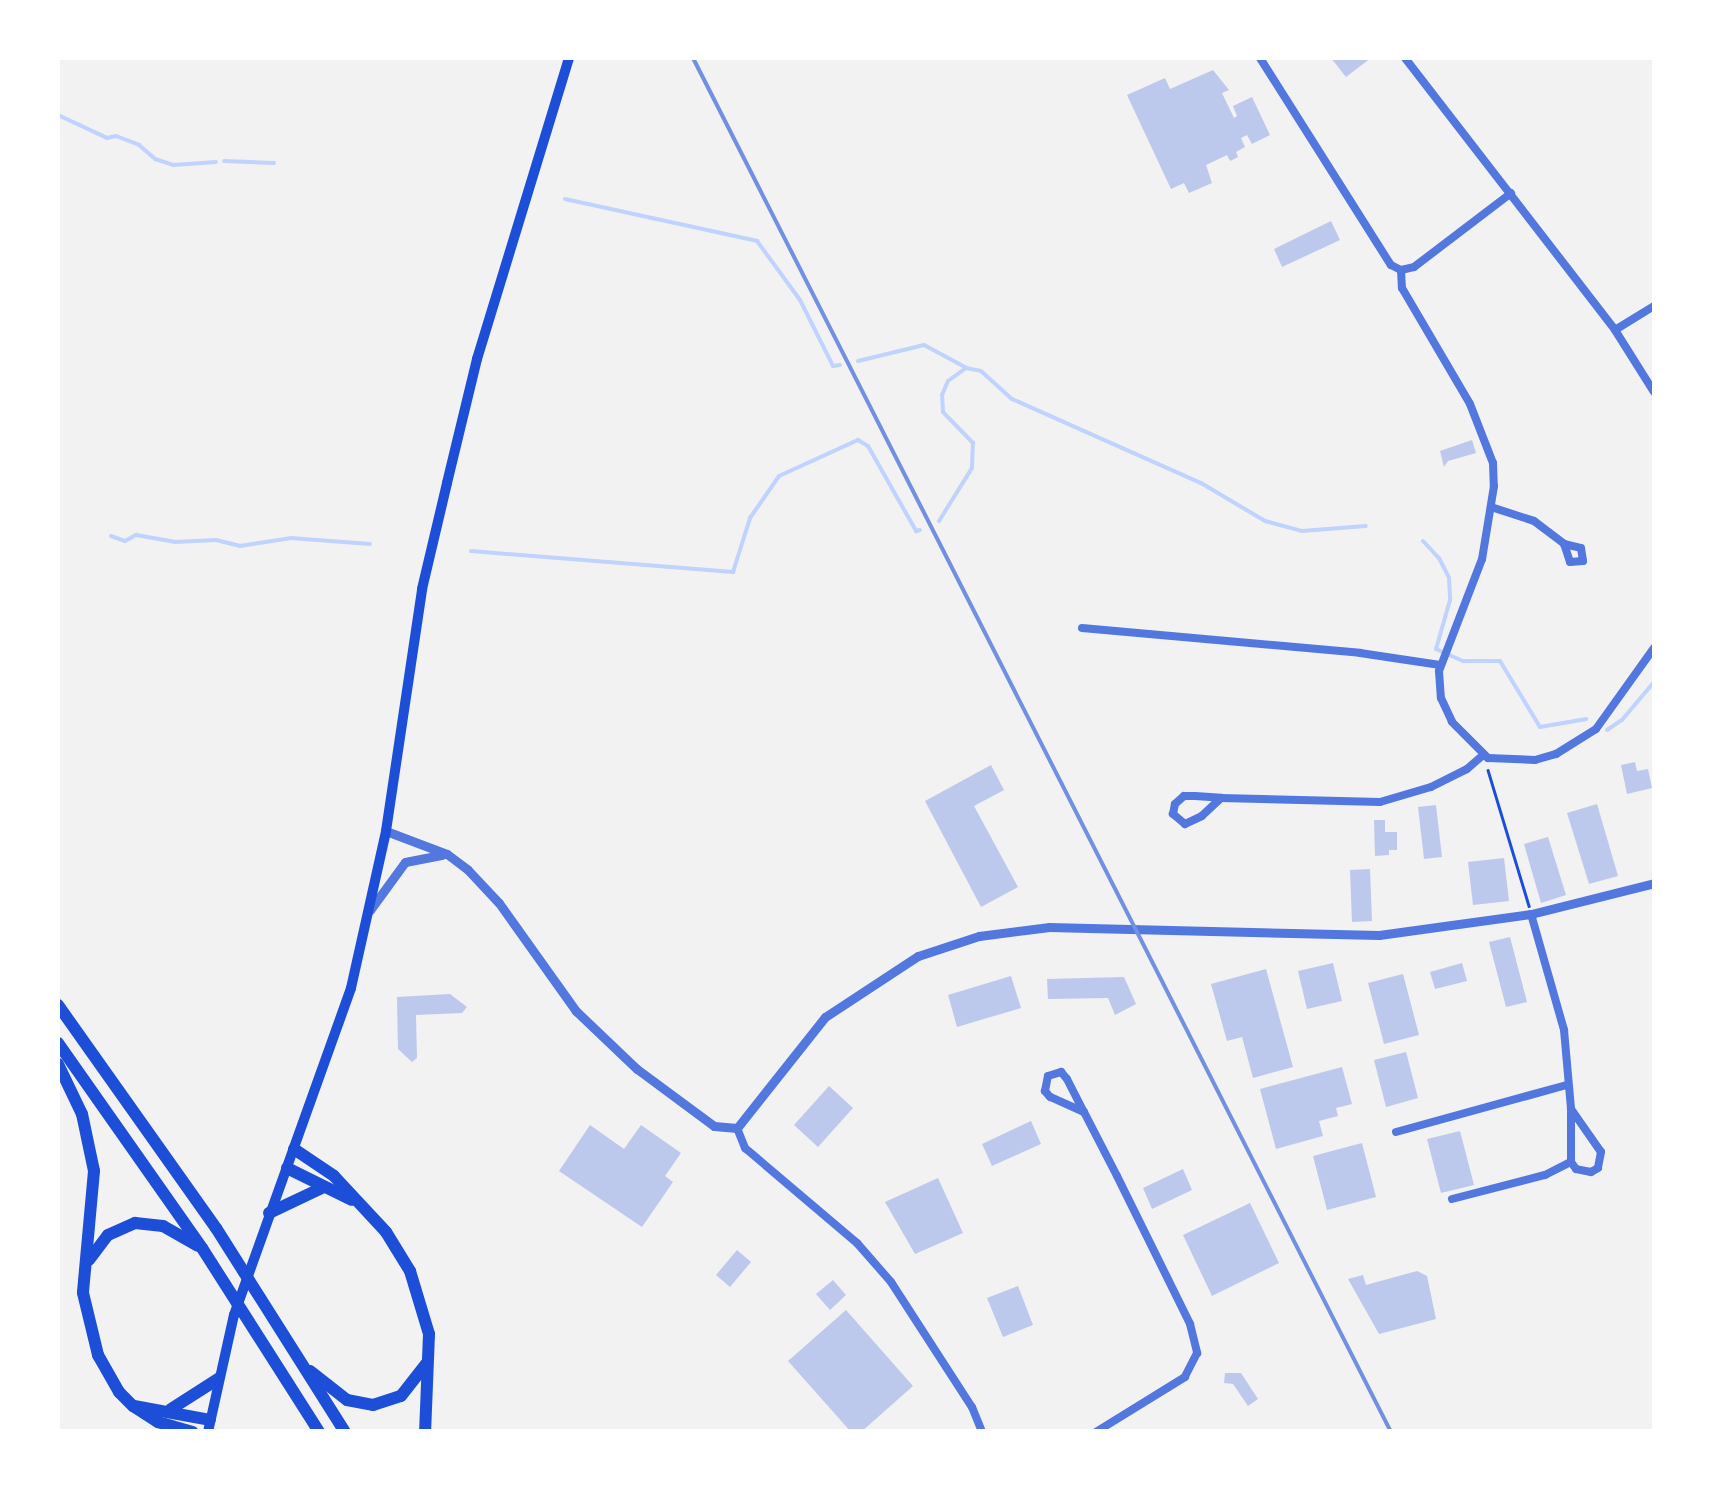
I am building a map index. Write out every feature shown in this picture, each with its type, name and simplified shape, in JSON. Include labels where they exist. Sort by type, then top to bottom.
[{"type":"highway","points":[[58,1005],[216,1228],[345,1432]]},
{"type":"highway","points":[[58,1042],[202,1248],[318,1432]]},
{"type":"highway","points":[[58,1064],[82,1114],[94,1171],[83,1293],[90,1334],[108,1375],[132,1406],[158,1422],[192,1432]]},
{"type":"highway","points":[[294,1149],[334,1176],[386,1232],[410,1271],[424,1310],[428,1362],[425,1432]]},
{"type":"highway","points":[[287,1168],[354,1201]]},
{"type":"highway","points":[[269,1213],[324,1187]]},
{"type":"highway","points":[[85,1267],[108,1235],[135,1223],[163,1226],[202,1248]]},
{"type":"highway","points":[[307,1369],[347,1400],[373,1405],[401,1396],[428,1362]]},
{"type":"highway","points":[[172,1410],[218,1379]]},
{"type":"highway","points":[[132,1406],[172,1410],[209,1426]]},
{"type":"main road","points":[[209,1426],[240,1298],[351,988],[386,830],[422,589],[477,359],[569,58]]},
{"type":"street","points":[[1260,58],[1391,265],[1402,270],[1414,266],[1511,193]]},
{"type":"street","points":[[1405,58],[1615,330],[1654,392]]},
{"type":"street","points":[[1402,270],[1402,288],[1484,437],[1493,462],[1491,507],[1482,559],[1438,682],[1446,712],[1485,757]]},
{"type":"street","points":[[1615,330],[1654,306]]},
{"type":"street","points":[[1491,507],[1534,521],[1564,544]]},
{"type":"street","points":[[1082,628],[1444,657]]},
{"type":"street","points":[[1221,798],[1193,822],[1184,824],[1174,814],[1175,804],[1184,796],[1380,802],[1431,787],[1485,757],[1535,760],[1563,751],[1596,729],[1654,648]]},
{"type":"street","points":[[386,830],[447,854],[482,882],[576,1011],[629,1062],[714,1126],[737,1128]]},
{"type":"street","points":[[370,910],[405,862],[447,854]]},
{"type":"street","points":[[737,1128],[825,1017],[883,975],[930,951],[979,936],[1049,927],[1340,937],[1532,914],[1654,883]]},
{"type":"street","points":[[1532,914],[1564,1030],[1571,1162],[1576,1169],[1591,1172],[1602,1160],[1601,1152],[1571,1109]]},
{"type":"street","points":[[1084,1112],[1050,1097],[1046,1090],[1048,1076],[1064,1074],[1084,1112],[1190,1324],[1197,1353],[1185,1377],[1096,1432]]},
{"type":"street","points":[[1396,1132],[1567,1084]]},
{"type":"street","points":[[737,1128],[745,1148],[857,1243],[891,1282],[965,1395],[982,1432]]},
{"type":"street","points":[[1452,1199],[1545,1175],[1571,1162]]},
{"type":"path","points":[[1485,757],[1532,914]]},
{"type":"building","points":[[1331,58],[1371,58],[1346,77]]},
{"type":"building","points":[[1213,70],[1229,90],[1222,93],[1234,118],[1237,116],[1233,106],[1252,97],[1270,135],[1252,144],[1247,135],[1241,138],[1245,147],[1236,152],[1238,157],[1230,161],[1227,155],[1206,165],[1212,183],[1189,193],[1184,183],[1171,189],[1127,95],[1165,78],[1170,89]]},
{"type":"building","points":[[1331,221],[1340,240],[1282,267],[1274,249]]},
{"type":"building","points":[[1472,440],[1476,453],[1448,461],[1444,467],[1440,451]]},
{"type":"building","points":[[1635,762],[1637,771],[1648,769],[1652,788],[1627,794],[1621,765]]},
{"type":"building","points":[[991,765],[1004,790],[974,806],[1018,887],[981,907],[925,801]]},
{"type":"building","points":[[1597,804],[1618,876],[1589,884],[1567,813]]},
{"type":"building","points":[[1436,805],[1442,857],[1424,859],[1418,807]]},
{"type":"building","points":[[1374,820],[1385,820],[1385,832],[1397,832],[1397,850],[1389,850],[1389,855],[1375,856]]},
{"type":"building","points":[[1548,837],[1566,895],[1541,903],[1524,844]]},
{"type":"building","points":[[1504,858],[1509,901],[1473,905],[1468,862]]},
{"type":"building","points":[[1370,869],[1372,921],[1352,922],[1350,870]]},
{"type":"building","points":[[1510,937],[1527,1002],[1506,1007],[1489,942]]},
{"type":"building","points":[[1333,963],[1342,1001],[1307,1009],[1298,971]]},
{"type":"building","points":[[1462,963],[1467,981],[1435,989],[1430,972]]},
{"type":"building","points":[[1266,969],[1293,1067],[1253,1078],[1242,1037],[1227,1041],[1211,984]]},
{"type":"building","points":[[1403,974],[1419,1035],[1384,1044],[1368,983]]},
{"type":"building","points":[[1011,976],[1021,1008],[957,1027],[948,995]]},
{"type":"building","points":[[1124,977],[1136,1004],[1115,1015],[1108,998],[1048,999],[1047,979]]},
{"type":"building","points":[[450,994],[467,1007],[462,1013],[416,1015],[417,1058],[412,1062],[398,1049],[397,997]]},
{"type":"building","points":[[1406,1052],[1418,1098],[1386,1107],[1374,1060]]},
{"type":"building","points":[[1342,1067],[1352,1104],[1336,1108],[1338,1116],[1319,1121],[1323,1136],[1276,1149],[1260,1089]]},
{"type":"building","points":[[829,1086],[853,1108],[818,1147],[794,1125]]},
{"type":"building","points":[[1031,1121],[1041,1144],[992,1166],[982,1144]]},
{"type":"building","points":[[590,1125],[624,1149],[641,1125],[681,1153],[665,1176],[673,1182],[642,1227],[559,1171]]},
{"type":"building","points":[[1460,1131],[1474,1185],[1441,1193],[1427,1139]]},
{"type":"building","points":[[1362,1143],[1376,1197],[1327,1210],[1313,1156]]},
{"type":"building","points":[[1183,1169],[1192,1190],[1152,1209],[1143,1188]]},
{"type":"building","points":[[938,1178],[963,1233],[915,1254],[885,1202]]},
{"type":"building","points":[[1250,1203],[1279,1263],[1212,1296],[1183,1235]]},
{"type":"building","points":[[737,1250],[751,1262],[730,1287],[716,1275]]},
{"type":"building","points":[[1417,1271],[1427,1276],[1436,1319],[1379,1334],[1348,1279],[1363,1275],[1366,1285]]},
{"type":"building","points":[[833,1280],[846,1295],[830,1310],[816,1294]]},
{"type":"building","points":[[1018,1286],[1033,1325],[1003,1337],[987,1298]]},
{"type":"building","points":[[846,1310],[913,1386],[861,1432],[851,1432],[788,1361]]},
{"type":"building","points":[[1225,1373],[1241,1373],[1258,1399],[1248,1406],[1233,1384],[1224,1383]]},
{"type":"waterway","points":[[58,115],[107,138],[116,136],[139,145],[155,159],[173,165],[216,162]]},
{"type":"waterway","points":[[224,161],[274,163]]},
{"type":"waterway","points":[[565,199],[757,241],[800,300],[833,366],[840,365]]},
{"type":"waterway","points":[[858,361],[924,345],[965,367]]},
{"type":"waterway","points":[[939,521],[972,468],[973,443],[943,412],[942,395],[948,381],[966,368],[981,371],[1012,399],[1201,483],[1265,521],[1302,531],[1366,526]]},
{"type":"waterway","points":[[471,551],[733,572],[750,518],[779,476],[858,440],[868,446],[916,531],[920,530]]},
{"type":"waterway","points":[[111,536],[125,541],[136,535],[174,542],[216,540],[240,546],[291,538],[370,544]]},
{"type":"waterway","points":[[1423,541],[1439,558],[1449,578],[1450,600],[1436,649],[1463,661],[1500,661],[1540,727],[1586,719]]},
{"type":"waterway","points":[[1607,730],[1622,720],[1654,682]]},
{"type":"railway","points":[[693,58],[1391,1432]]}]
